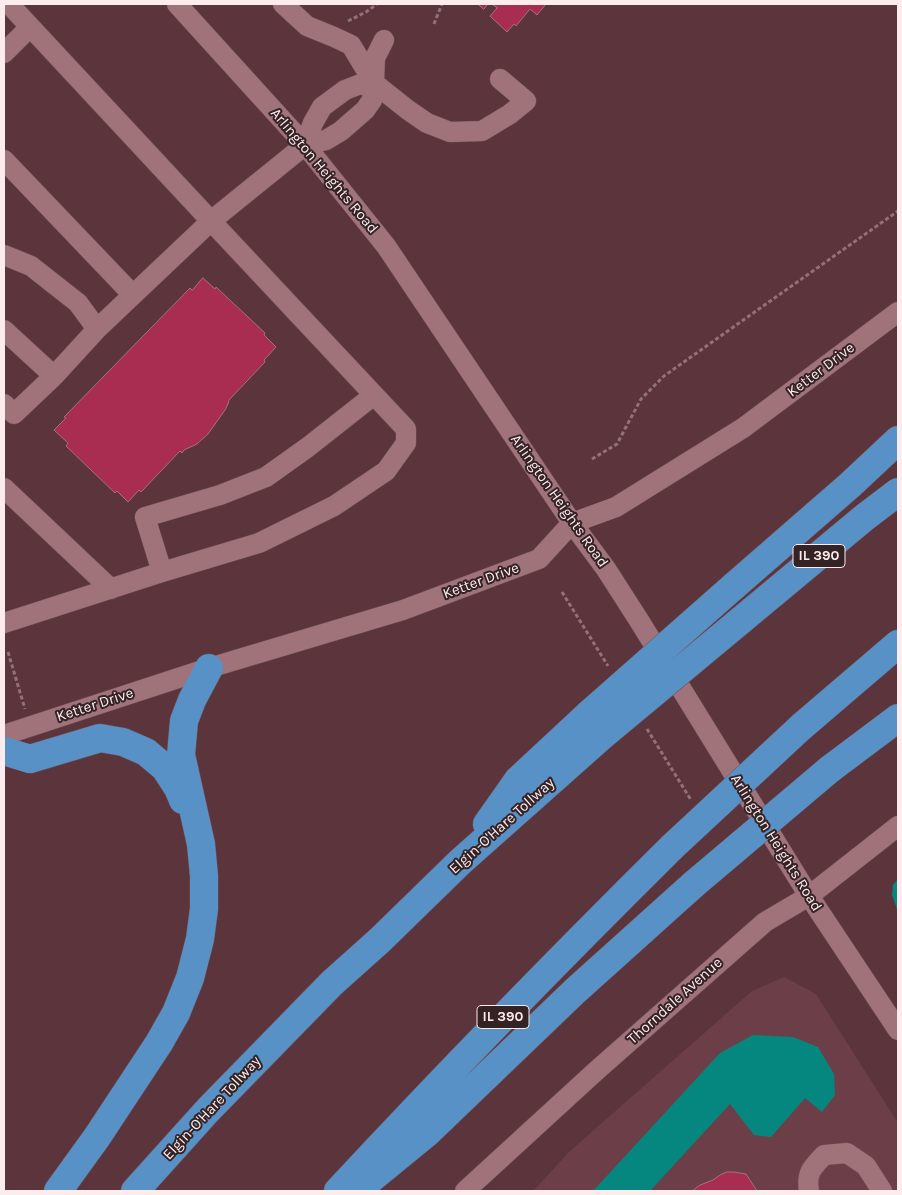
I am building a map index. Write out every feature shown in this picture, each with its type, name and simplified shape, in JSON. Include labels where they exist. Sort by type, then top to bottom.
[{"type":"highway","points":[[596,724],[734,586],[850,485],[898,440]]},
{"type":"highway","name":"Elgin-O'Hare Tollway","points":[[135,1191],[208,1110],[332,983],[380,940],[460,862],[596,724],[740,621],[865,517],[898,492]]},
{"type":"highway","name":"IL 390","points":[[338,1191],[457,1064],[672,847],[801,727],[898,644]]},
{"type":"highway","points":[[58,1191],[97,1137],[159,1043],[176,1013],[190,978],[200,939],[204,909],[204,876],[201,844],[181,755],[184,721],[192,700],[209,668]]},
{"type":"highway","name":"IL 390","points":[[356,1191],[428,1133],[575,992],[694,884],[830,769],[898,718]]},
{"type":"highway","points":[[4,751],[30,759],[100,738],[123,742],[146,752],[165,768],[178,788],[201,844]]},
{"type":"street","points":[[4,623],[259,543],[334,506],[386,472],[406,443],[406,429],[9,4]]},
{"type":"street","name":"Arlington Heights Road","points":[[177,4],[305,145],[386,246],[572,523],[606,569],[809,896],[898,1030]]},
{"type":"street","points":[[282,4],[307,26],[351,45],[374,84],[427,123],[450,132],[482,131],[510,114],[526,101],[500,79]]},
{"type":"street","points":[[4,53],[30,27]]},
{"type":"street","points":[[7,414],[54,376],[98,329],[211,221],[305,145],[326,140],[341,131],[365,110],[372,100],[375,58],[384,40]]},
{"type":"street","points":[[305,145],[313,123],[322,107],[345,90],[358,85],[374,84]]},
{"type":"street","points":[[4,160],[133,295]]},
{"type":"street","points":[[4,255],[30,266],[78,303],[98,329]]},
{"type":"street","name":"Ketter Drive","points":[[4,735],[209,668],[403,610],[539,559],[572,523],[616,507],[742,428],[898,312]]},
{"type":"street","points":[[4,330],[54,376]]},
{"type":"street","points":[[162,572],[145,517],[220,495],[266,477],[308,447],[374,395]]},
{"type":"street","points":[[4,488],[111,588]]},
{"type":"street","name":"Thorndale Avenue","points":[[464,1191],[569,1095],[765,922],[809,896],[898,826]]},
{"type":"street","points":[[809,1191],[810,1171],[824,1154],[847,1152],[866,1166],[882,1191]]},
{"type":"path","points":[[346,21],[378,4]]},
{"type":"path","points":[[434,24],[442,4]]},
{"type":"path","points":[[592,458],[616,444],[641,399],[664,376],[898,211]]},
{"type":"path","points":[[562,592],[609,668]]},
{"type":"path","points":[[8,652],[30,726]]},
{"type":"path","points":[[646,727],[693,803]]},
{"type":"shaded area","points":[[784,977],[816,994],[898,1123],[898,1191],[533,1191],[570,1151],[752,991]]},
{"type":"water","points":[[898,879],[898,912],[892,895],[893,885]]},
{"type":"water","points":[[753,1035],[793,1037],[818,1047],[834,1074],[835,1095],[822,1112],[805,1098],[771,1137],[754,1135],[730,1104],[650,1191],[593,1191],[720,1053]]},
{"type":"building","points":[[478,4],[488,4],[484,9]]},
{"type":"building","points":[[492,4],[546,4],[537,15],[530,9],[516,26],[514,24],[507,32],[490,16],[497,8]]},
{"type":"building","points":[[203,278],[215,289],[216,287],[265,333],[264,335],[276,347],[264,360],[265,362],[229,400],[225,410],[208,434],[197,444],[184,450],[182,453],[180,451],[141,492],[139,490],[128,502],[117,491],[115,493],[66,446],[68,443],[54,430],[66,418],[64,417],[190,288],[192,290]]},
{"type":"building","points":[[727,1172],[746,1174],[757,1191],[692,1191],[700,1185]]}]
